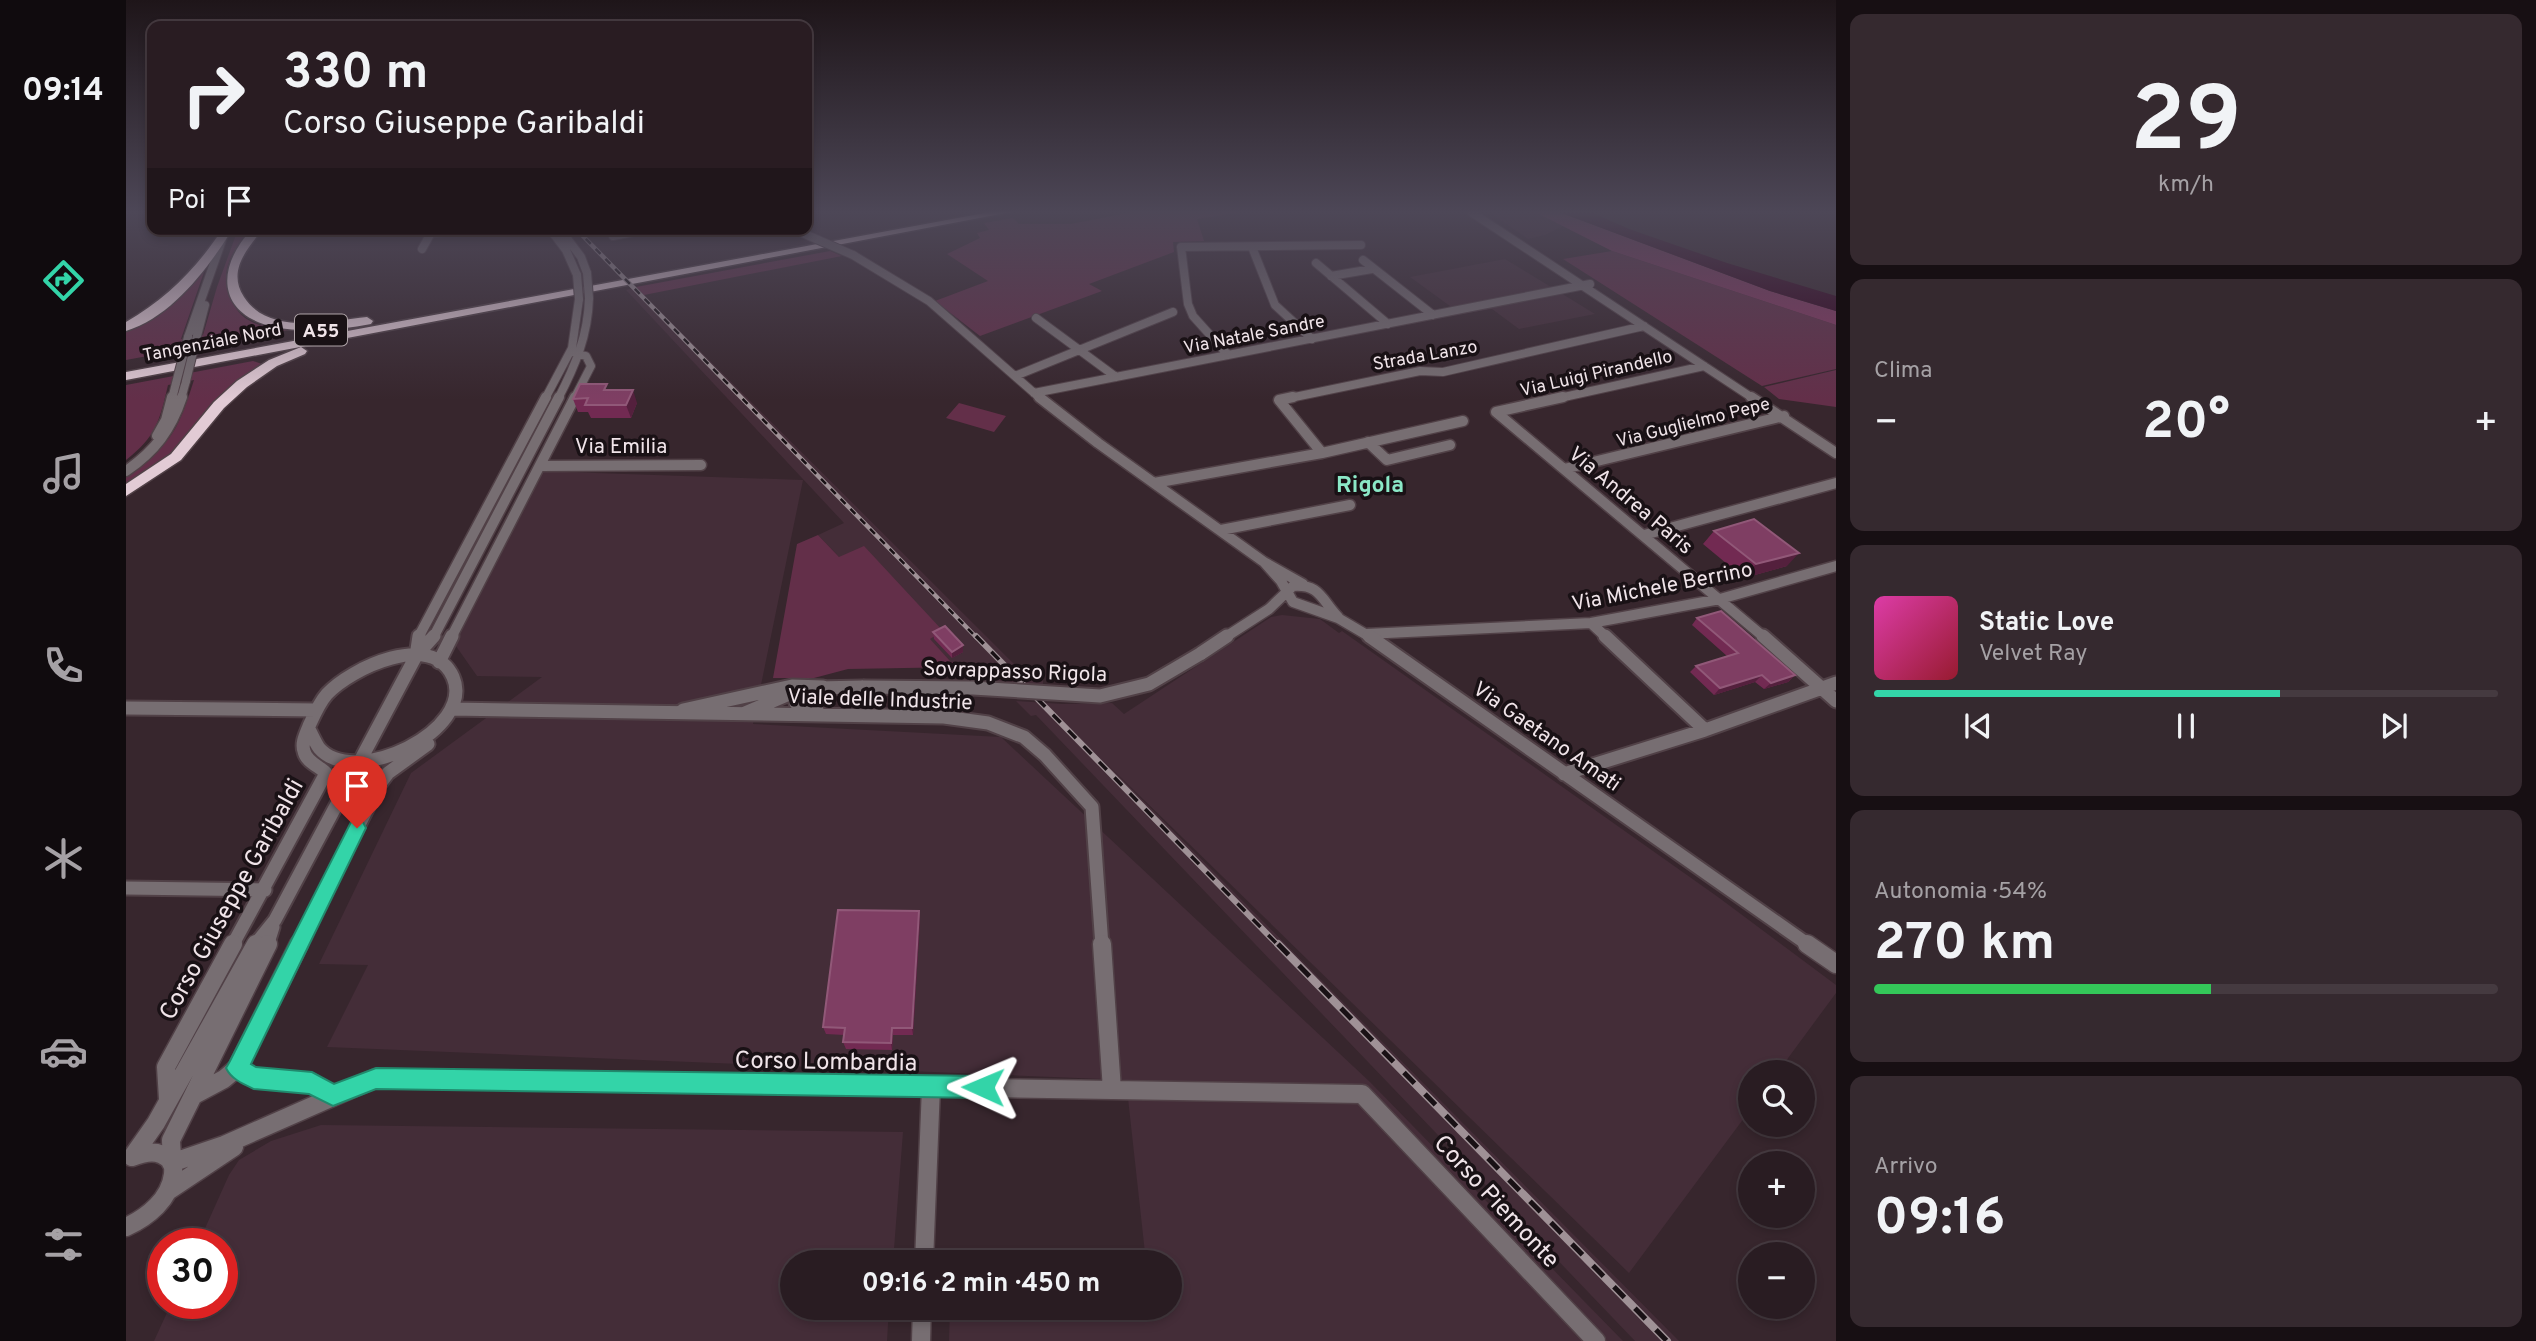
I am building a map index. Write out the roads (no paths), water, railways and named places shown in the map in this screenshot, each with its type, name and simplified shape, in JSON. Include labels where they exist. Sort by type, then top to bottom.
[{"type":"highway","points":[[126,327],[176,295],[194,275]]},
{"type":"highway","points":[[231,275],[235,293],[248,313],[259,320],[281,325],[368,326]]},
{"type":"highway","name":"Tangenziale Nord","points":[[127,373],[637,275]]},
{"type":"highway","name":"Tangenziale Nord","points":[[368,326],[656,275]]},
{"type":"highway","points":[[126,491],[176,457],[219,405],[252,376],[291,355],[368,326]]},
{"type":"street","points":[[126,464],[147,447],[161,430],[181,382],[193,336],[198,301],[209,275]]},
{"type":"street","name":"Corso Giuseppe Garibaldi","points":[[129,1159],[151,1132],[169,1101],[248,954],[275,920],[416,656],[417,641],[575,353],[588,325],[578,275]]},
{"type":"street","name":"Corso Giuseppe Garibaldi","points":[[584,299],[587,275]]},
{"type":"street","points":[[885,275],[931,303],[1034,393],[1154,483],[1264,562],[1318,591],[1322,600],[1318,606],[1306,608],[1293,603],[1288,591],[1264,562]]},
{"type":"street","points":[[1184,275],[1188,304],[1193,316],[1228,355]]},
{"type":"street","points":[[1262,275],[1275,305],[1312,338]]},
{"type":"street","points":[[1331,276],[1339,275]]},
{"type":"street","points":[[1379,275],[1433,315]]},
{"type":"street","points":[[1570,275],[1704,366],[1836,445]]},
{"type":"street","points":[[1571,275],[1785,416],[1836,453]]},
{"type":"street","points":[[1331,276],[1388,324]]},
{"type":"street","name":"Strada Lanzo","points":[[1388,324],[1586,285]]},
{"type":"street","points":[[1015,376],[1173,312]]},
{"type":"street","points":[[1036,318],[1116,377]]},
{"type":"street","name":"Via Natale Sandre","points":[[1034,393],[1388,324]]},
{"type":"street","name":"Strada Lanzo","points":[[1322,453],[1279,400],[1420,371],[1443,372],[1644,326]]},
{"type":"street","name":"Corso Giuseppe Garibaldi","points":[[169,1101],[166,1067],[326,773],[306,758],[303,739],[316,710],[332,688],[357,671],[395,657],[416,656],[439,662],[590,367],[589,358],[575,353]]},
{"type":"street","name":"Via Luigi Pirandello","points":[[1496,412],[1704,366]]},
{"type":"street","points":[[126,471],[150,453],[169,433],[178,414],[181,382]]},
{"type":"street","name":"Via Andrea Paris","points":[[1496,412],[1720,599],[1836,701]]},
{"type":"street","name":"Via Guglielmo Pepe","points":[[1564,469],[1785,416]]},
{"type":"street","points":[[1154,483],[1322,453],[1463,421]]},
{"type":"street","points":[[1368,442],[1387,460],[1450,445]]},
{"type":"street","name":"Via Emilia","points":[[541,466],[701,465]]},
{"type":"street","points":[[1644,535],[1836,483]]},
{"type":"street","points":[[1221,530],[1350,505]]},
{"type":"street","name":"Via Michele Berrino","points":[[1366,634],[1591,623],[1720,599],[1836,566]]},
{"type":"street","points":[[1269,609],[1293,586],[1303,584]]},
{"type":"street","name":"Via Gaetano Amati","points":[[1322,600],[1338,618]]},
{"type":"street","name":"Via Gaetano Amati","points":[[1269,609],[1306,608],[1338,618],[1366,634],[1836,964]]},
{"type":"street","name":"Sovrappasso Rigola","points":[[863,687],[973,688],[1078,697],[1109,695],[1157,681],[1269,609]]},
{"type":"street","points":[[1591,623],[1705,730]]},
{"type":"street","points":[[194,1095],[224,1079],[237,1068],[379,785],[387,773],[433,740],[444,725],[456,694],[454,679],[439,662]]},
{"type":"street","points":[[1564,774],[1705,730],[1836,682]]},
{"type":"street","name":"Viale delle Industrie","points":[[663,714],[792,686],[863,687]]},
{"type":"street","name":"Viale delle Industrie","points":[[742,715],[787,694],[823,687]]},
{"type":"street","points":[[804,690],[796,699],[800,705],[841,716]]},
{"type":"street","points":[[126,708],[316,710]]},
{"type":"street","name":"Viale delle Industrie","points":[[452,709],[971,719],[1014,732],[1030,742],[1092,807]]},
{"type":"street","points":[[309,729],[318,750],[335,759],[358,762],[379,760],[401,752],[444,725]]},
{"type":"street","points":[[1092,807],[1112,1090]]},
{"type":"street","points":[[126,888],[264,890]]},
{"type":"street","name":"Corso Giuseppe Garibaldi","points":[[167,1192],[171,1181],[171,1140],[265,954],[275,920]]},
{"type":"street","points":[[237,1068],[254,1078],[312,1083],[333,1095]]},
{"type":"street","name":"Corso Lombardia","points":[[167,1192],[245,1138],[333,1095],[376,1079],[1363,1094]]},
{"type":"street","points":[[924,1250],[931,1087]]},
{"type":"street","name":"Corso Piemonte","points":[[1363,1094],[1596,1341]]},
{"type":"street","name":"Corso Lombardia","points":[[171,1161],[245,1138]]},
{"type":"street","name":"Corso Giuseppe Garibaldi","points":[[129,1159],[155,1151],[164,1154],[171,1161]]},
{"type":"street","points":[[126,1236],[133,1223],[167,1192]]},
{"type":"street","points":[[921,1341],[922,1320]]},
{"type":"railway","points":[[621,275],[977,638]]},
{"type":"railway","points":[[976,636],[1279,946]]},
{"type":"railway","points":[[1278,944],[1667,1341]]},
{"type":"district","name":"Rigola","points":[[1370,484]]}]
